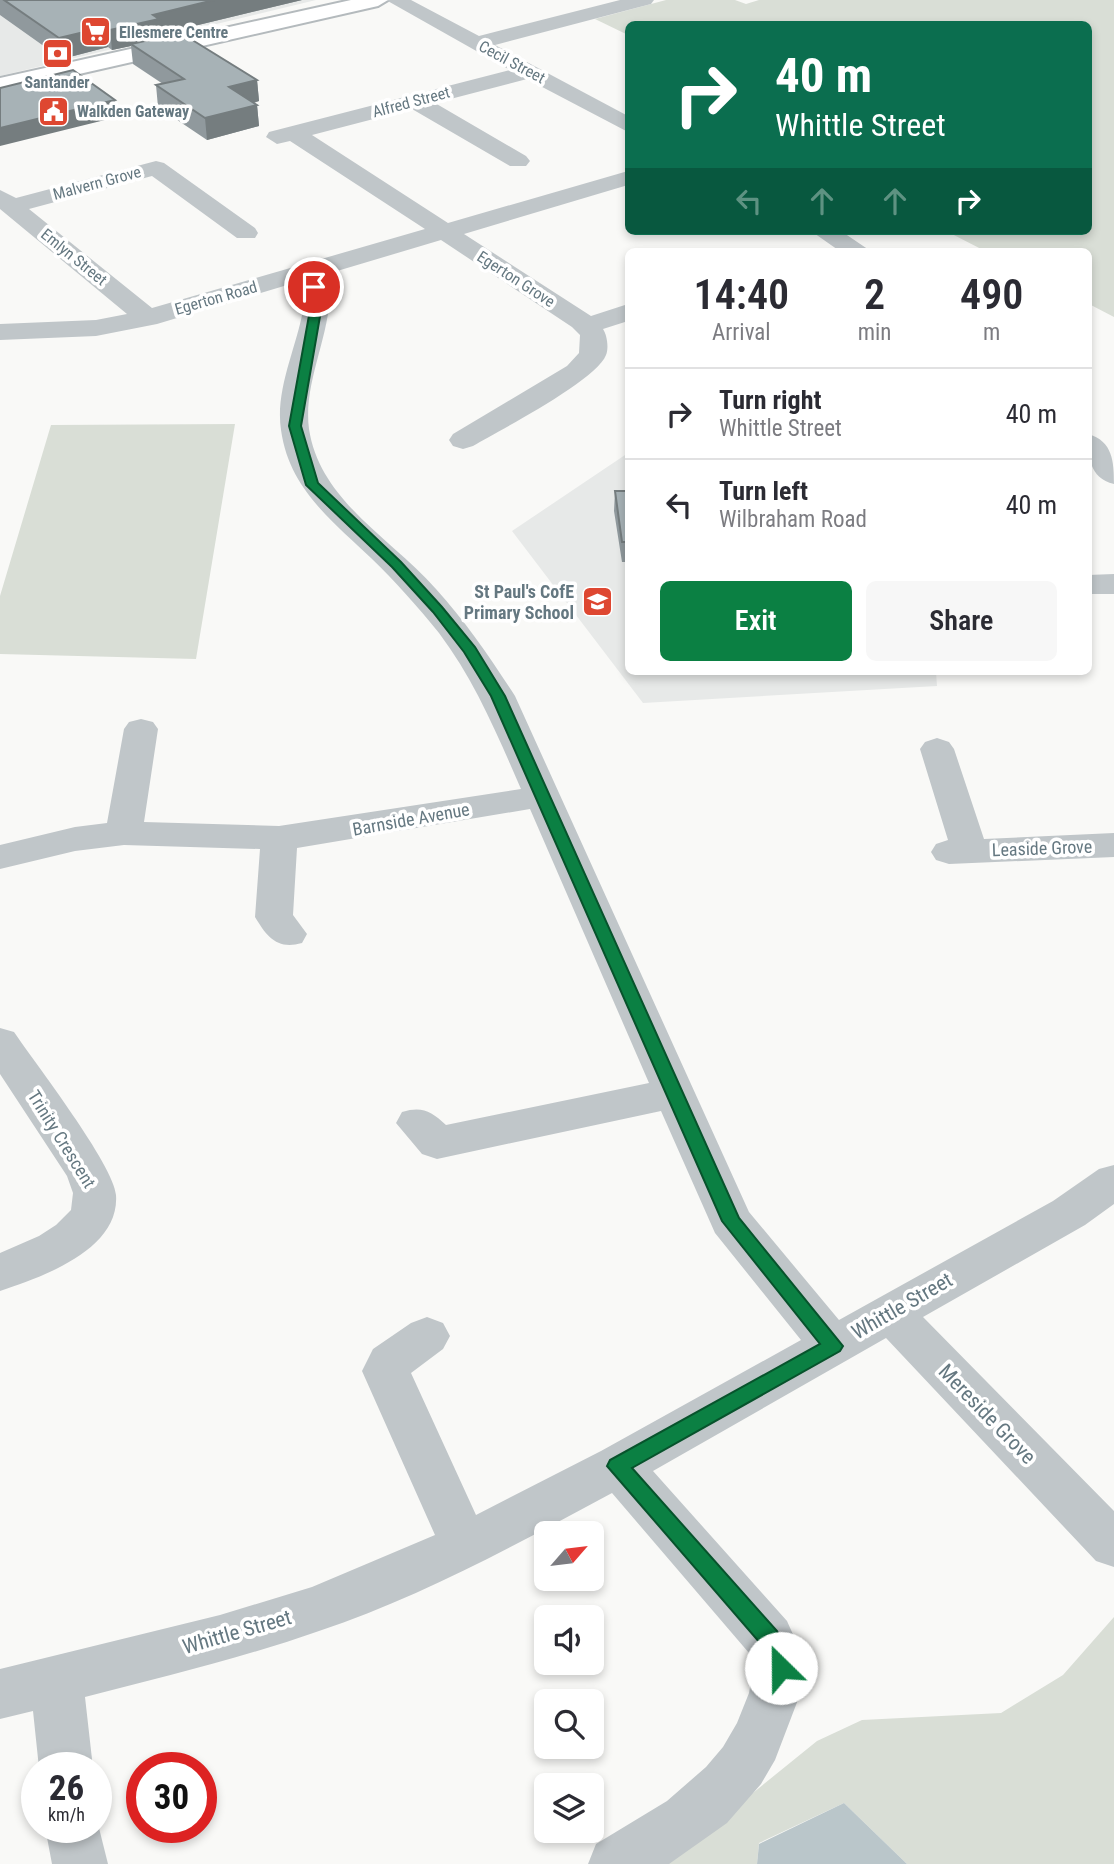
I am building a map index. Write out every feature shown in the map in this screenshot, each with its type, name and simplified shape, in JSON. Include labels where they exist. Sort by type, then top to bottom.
[{"type":"main road","points":[[0,85],[378,0]]},
{"type":"main road","points":[[0,96],[238,38],[287,22]]},
{"type":"street","name":"Cecil Street","points":[[396,0],[625,123]]},
{"type":"street","points":[[477,43],[644,0]]},
{"type":"street","name":"Alfred Street","points":[[444,232],[284,135],[529,72]]},
{"type":"street","points":[[415,101],[518,161]]},
{"type":"street","name":"Malvern Grove","points":[[6,201],[156,168],[246,233]]},
{"type":"street","name":"Egerton Road","points":[[0,332],[96,328],[148,318],[625,179]]},
{"type":"street","name":"Emlyn Street","points":[[6,201],[148,318]]},
{"type":"street","name":"Egerton Grove","points":[[444,232],[586,326]]},
{"type":"street","points":[[830,235],[852,248]]},
{"type":"street","points":[[300,274],[317,293],[295,426],[312,485],[396,565],[470,650],[498,696],[673,1093],[737,1230],[833,1346]]},
{"type":"street","points":[[463,440],[480,433],[559,374],[587,363],[593,354],[595,341],[586,326],[625,313]]},
{"type":"street","points":[[1092,436],[1114,434]]},
{"type":"street","points":[[1092,448],[1114,475]]},
{"type":"street","points":[[1092,585],[1114,584]]},
{"type":"street","points":[[124,833],[141,729]]},
{"type":"street","name":"Leaside Grove","points":[[941,749],[959,851],[1114,845]]},
{"type":"street","name":"Barnside Avenue","points":[[14,854],[75,839],[124,833],[279,838],[320,834],[543,796]]},
{"type":"street","points":[[0,827],[14,854]]},
{"type":"street","points":[[279,838],[274,917],[288,934]]},
{"type":"street","name":"Trinity Crescent","points":[[0,1042],[87,1172],[95,1187],[97,1206],[89,1224],[71,1238],[0,1273]]},
{"type":"street","points":[[417,1123],[436,1143],[673,1093]]},
{"type":"street","name":"Whittle Street","points":[[0,1695],[220,1639],[320,1608],[465,1546],[618,1466],[833,1346],[1069,1213],[1114,1181]]},
{"type":"street","name":"Mereside Grove","points":[[890,1312],[1104,1519]]},
{"type":"street","points":[[427,1336],[390,1363],[386,1371],[465,1546]]},
{"type":"street","points":[[616,1864],[700,1812],[725,1790],[746,1761],[764,1727],[780,1682],[781,1668],[769,1638],[618,1466]]},
{"type":"street","points":[[56,1681],[64,1752]]},
{"type":"street","points":[[76,1843],[80,1864]]},
{"type":"shaded area","name":"Ellesmere Centre","points":[[0,0],[316,0],[0,76]]},
{"type":"shaded area","points":[[666,0],[735,0],[746,4],[759,0],[1114,0],[1114,317],[1092,306],[1092,248],[979,248],[954,235],[1092,235],[1092,21],[625,21],[625,34],[595,19]]},
{"type":"shaded area","points":[[235,424],[196,659],[0,654],[0,596],[51,425]]},
{"type":"shaded area","name":"St Paul's CofE Primary School","points":[[625,455],[625,675],[936,675],[937,686],[643,703],[512,531]]},
{"type":"shaded area","points":[[1114,1617],[1114,1864],[907,1864],[844,1803],[759,1843],[757,1864],[665,1864],[817,1741],[862,1720],[1001,1713],[1063,1675]]},
{"type":"shaded area","points":[[844,1803],[907,1864],[757,1864],[759,1844]]},
{"type":"building","points":[[4,0],[214,0],[153,15],[159,19],[110,30],[105,27],[59,38]]},
{"type":"building","points":[[181,33],[257,80],[229,87],[257,105],[205,118],[156,85],[184,79],[131,44]]},
{"type":"building","points":[[73,70],[115,100],[0,128],[0,88]]},
{"type":"building","points":[[615,491],[625,491],[625,542],[622,542]]},
{"type":"place","name":"Ellesmere Centre","points":[[96,32]]},
{"type":"place","name":"Santander","points":[[57,53]]},
{"type":"place","name":"Walkden Gateway","points":[[54,111]]},
{"type":"place","name":"St Paul's CofE Primary School","points":[[597,601]]},
{"type":"route","points":[[314,287],[317,299],[295,426],[298,445],[312,485],[438,609],[470,650],[498,696],[731,1221],[833,1346],[618,1466],[769,1638],[781,1668]]}]
